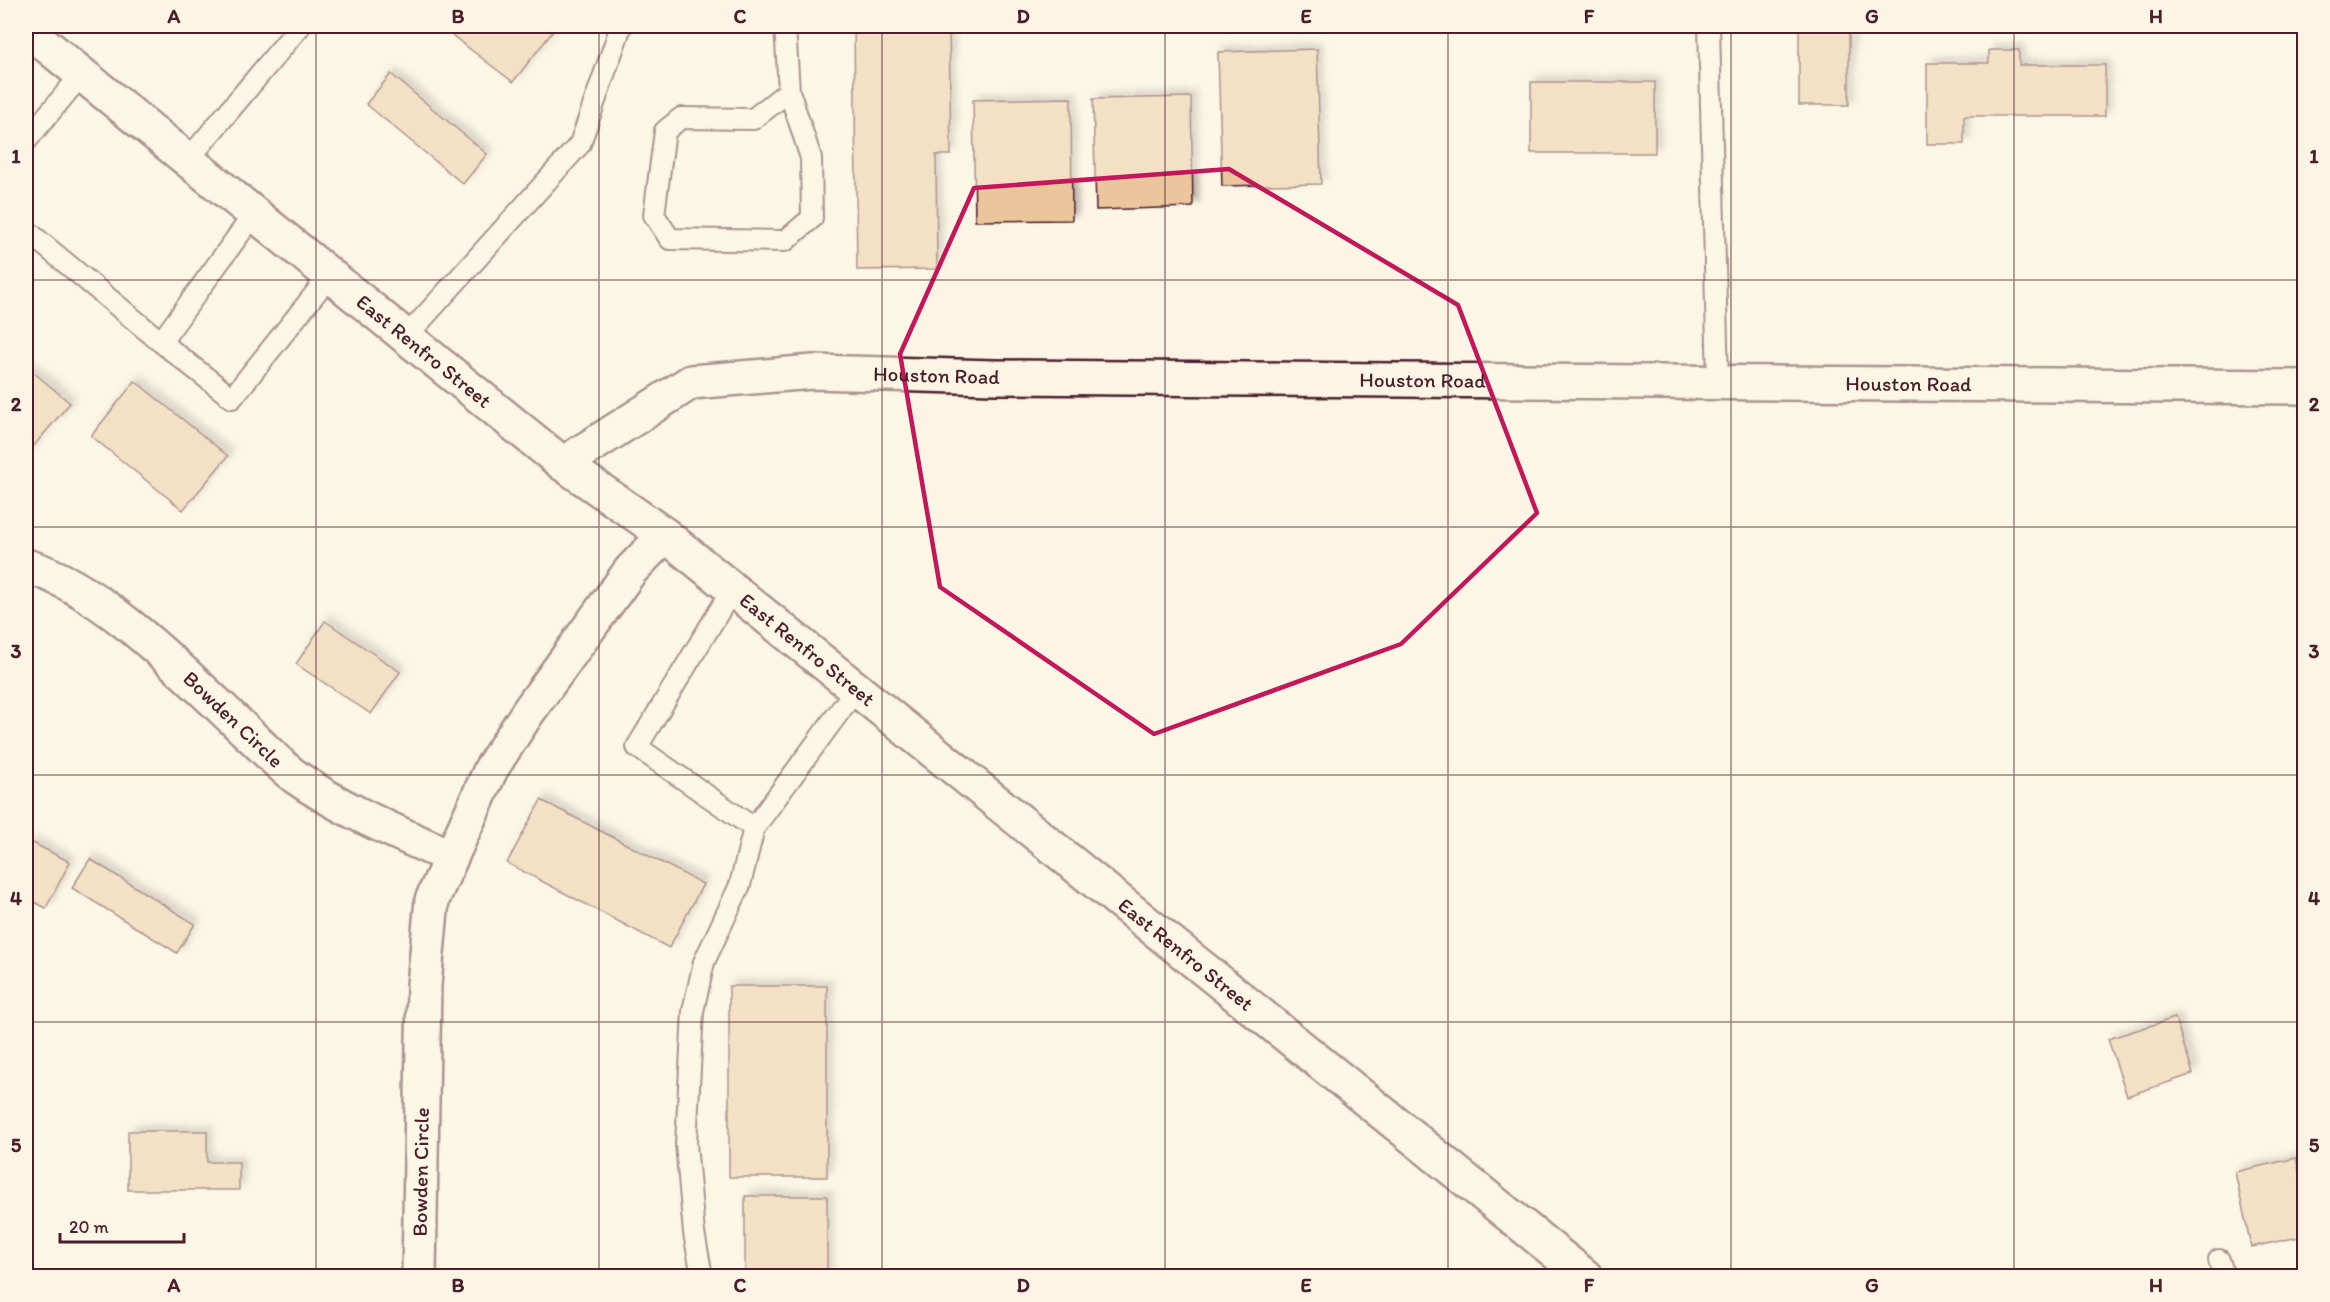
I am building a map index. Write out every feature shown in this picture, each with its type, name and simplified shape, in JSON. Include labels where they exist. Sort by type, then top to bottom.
[{"type":"street","name":"East Renfro Street","points":[[26,29],[563,464],[665,535],[1585,1276]]},
{"type":"street","name":"Houston Road","points":[[563,464],[691,382],[813,372],[994,377],[2304,387]]},
{"type":"street","name":"Bowden Circle","points":[[419,1276],[424,985],[432,900],[491,769],[528,712],[632,570],[665,535]]},
{"type":"street","name":"Bowden Circle","points":[[26,566],[43,571],[101,605],[151,644],[296,778],[355,812],[451,857]]},
{"type":"lane","points":[[188,160],[300,26]]},
{"type":"lane","points":[[406,337],[580,144],[621,26]]},
{"type":"lane","points":[[785,26],[789,91],[811,158],[812,218],[785,241],[670,238],[654,215],[665,131],[681,118],[753,119],[789,91]]},
{"type":"lane","points":[[1709,26],[1718,383]]},
{"type":"lane","points":[[26,141],[82,74]]},
{"type":"lane","points":[[161,342],[254,214]]},
{"type":"lane","points":[[26,230],[232,398],[330,275]]},
{"type":"lane","points":[[732,590],[637,747],[754,828]]},
{"type":"lane","points":[[702,1276],[694,1233],[686,1144],[693,1011],[704,962],[740,885],[754,828],[856,689]]},
{"type":"highlighted area","points":[[1229,169],[1458,305],[1537,513],[1401,644],[1154,734],[940,587],[900,354],[974,188]]},
{"type":"building","points":[[440,26],[557,26],[513,82]]},
{"type":"building","points":[[854,26],[949,26],[951,155],[936,155],[937,269],[857,270]]},
{"type":"building","points":[[1799,29],[1849,29],[1849,105],[1799,105]]},
{"type":"building","points":[[1317,49],[1321,184],[1222,186],[1218,52]]},
{"type":"building","points":[[1989,50],[2019,50],[2019,65],[2105,65],[2105,116],[1964,116],[1964,144],[1927,144],[1927,63],[1989,63]]},
{"type":"building","points":[[391,74],[487,154],[463,184],[366,104]]},
{"type":"building","points":[[1531,82],[1655,82],[1655,153],[1531,153]]},
{"type":"building","points":[[1191,97],[1193,207],[1096,210],[1093,99]]},
{"type":"building","points":[[1071,98],[1072,220],[975,221],[973,100]]},
{"type":"building","points":[[26,366],[70,403],[26,455]]},
{"type":"building","points":[[135,381],[228,456],[183,510],[91,436]]},
{"type":"building","points":[[325,621],[400,672],[371,714],[296,664]]},
{"type":"building","points":[[541,800],[703,884],[669,948],[507,863]]},
{"type":"building","points":[[31,842],[70,862],[46,908],[26,898],[26,853]]},
{"type":"building","points":[[90,859],[195,924],[177,953],[72,888]]},
{"type":"building","points":[[729,986],[827,986],[827,1177],[729,1177]]},
{"type":"building","points":[[2175,1018],[2193,1074],[2127,1096],[2108,1039]]},
{"type":"building","points":[[128,1131],[207,1131],[207,1162],[239,1162],[239,1190],[128,1190]]},
{"type":"building","points":[[2296,1158],[2304,1194],[2304,1236],[2251,1247],[2235,1172]]},
{"type":"building","points":[[745,1196],[827,1196],[827,1276],[745,1276]]}]
